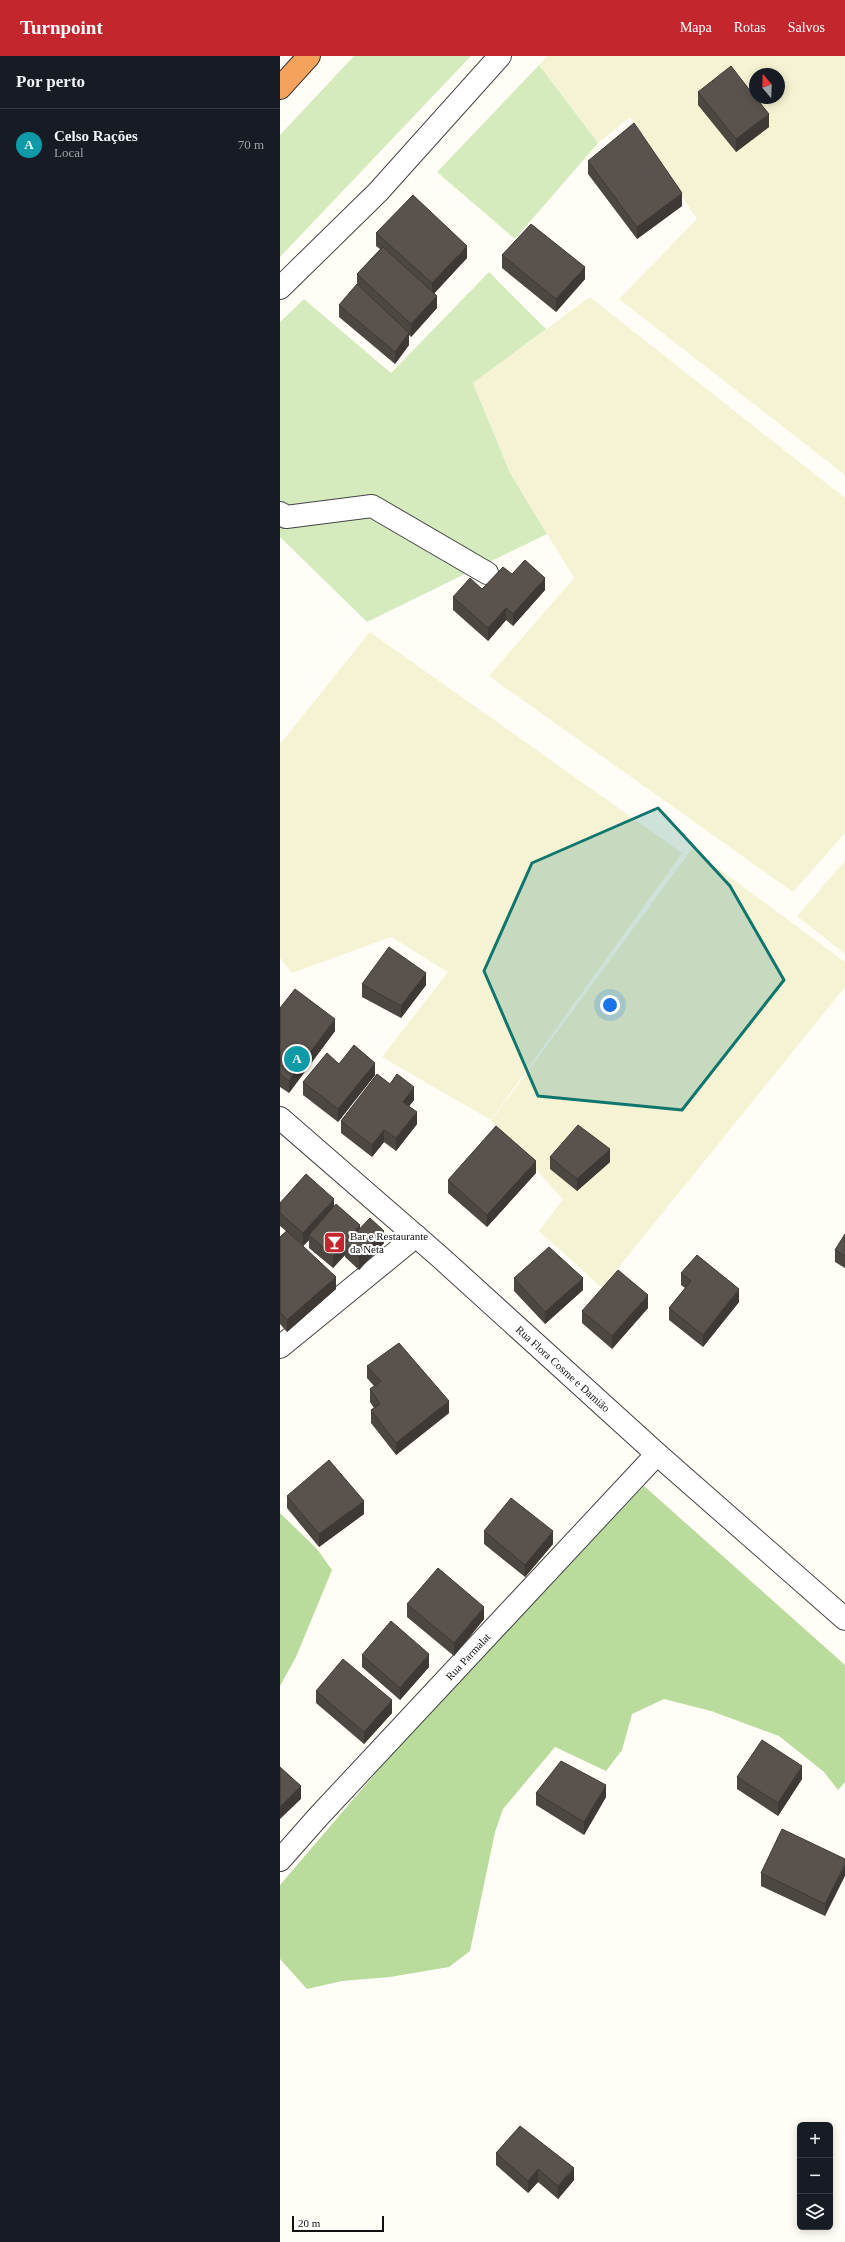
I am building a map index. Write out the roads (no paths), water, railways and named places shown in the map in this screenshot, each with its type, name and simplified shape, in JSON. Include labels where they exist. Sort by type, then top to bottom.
[{"type":"highway","points":[[280,88],[309,56]]},
{"type":"street","points":[[280,288],[378,192],[500,56]]},
{"type":"street","points":[[280,514],[286,517],[372,506],[487,573]]},
{"type":"street","name":"Rua Flora Cosme e Damião","points":[[280,1118],[416,1236],[657,1454],[845,1619]]},
{"type":"street","points":[[280,1347],[416,1236]]},
{"type":"street","name":"Rua Parmalat","points":[[280,1860],[318,1816],[657,1454]]},
{"type":"place","name":"Celso Rações","points":[[297,1059]]},
{"type":"place","name":"Bar e Restaurante da Neta","points":[[334,1242]]}]
